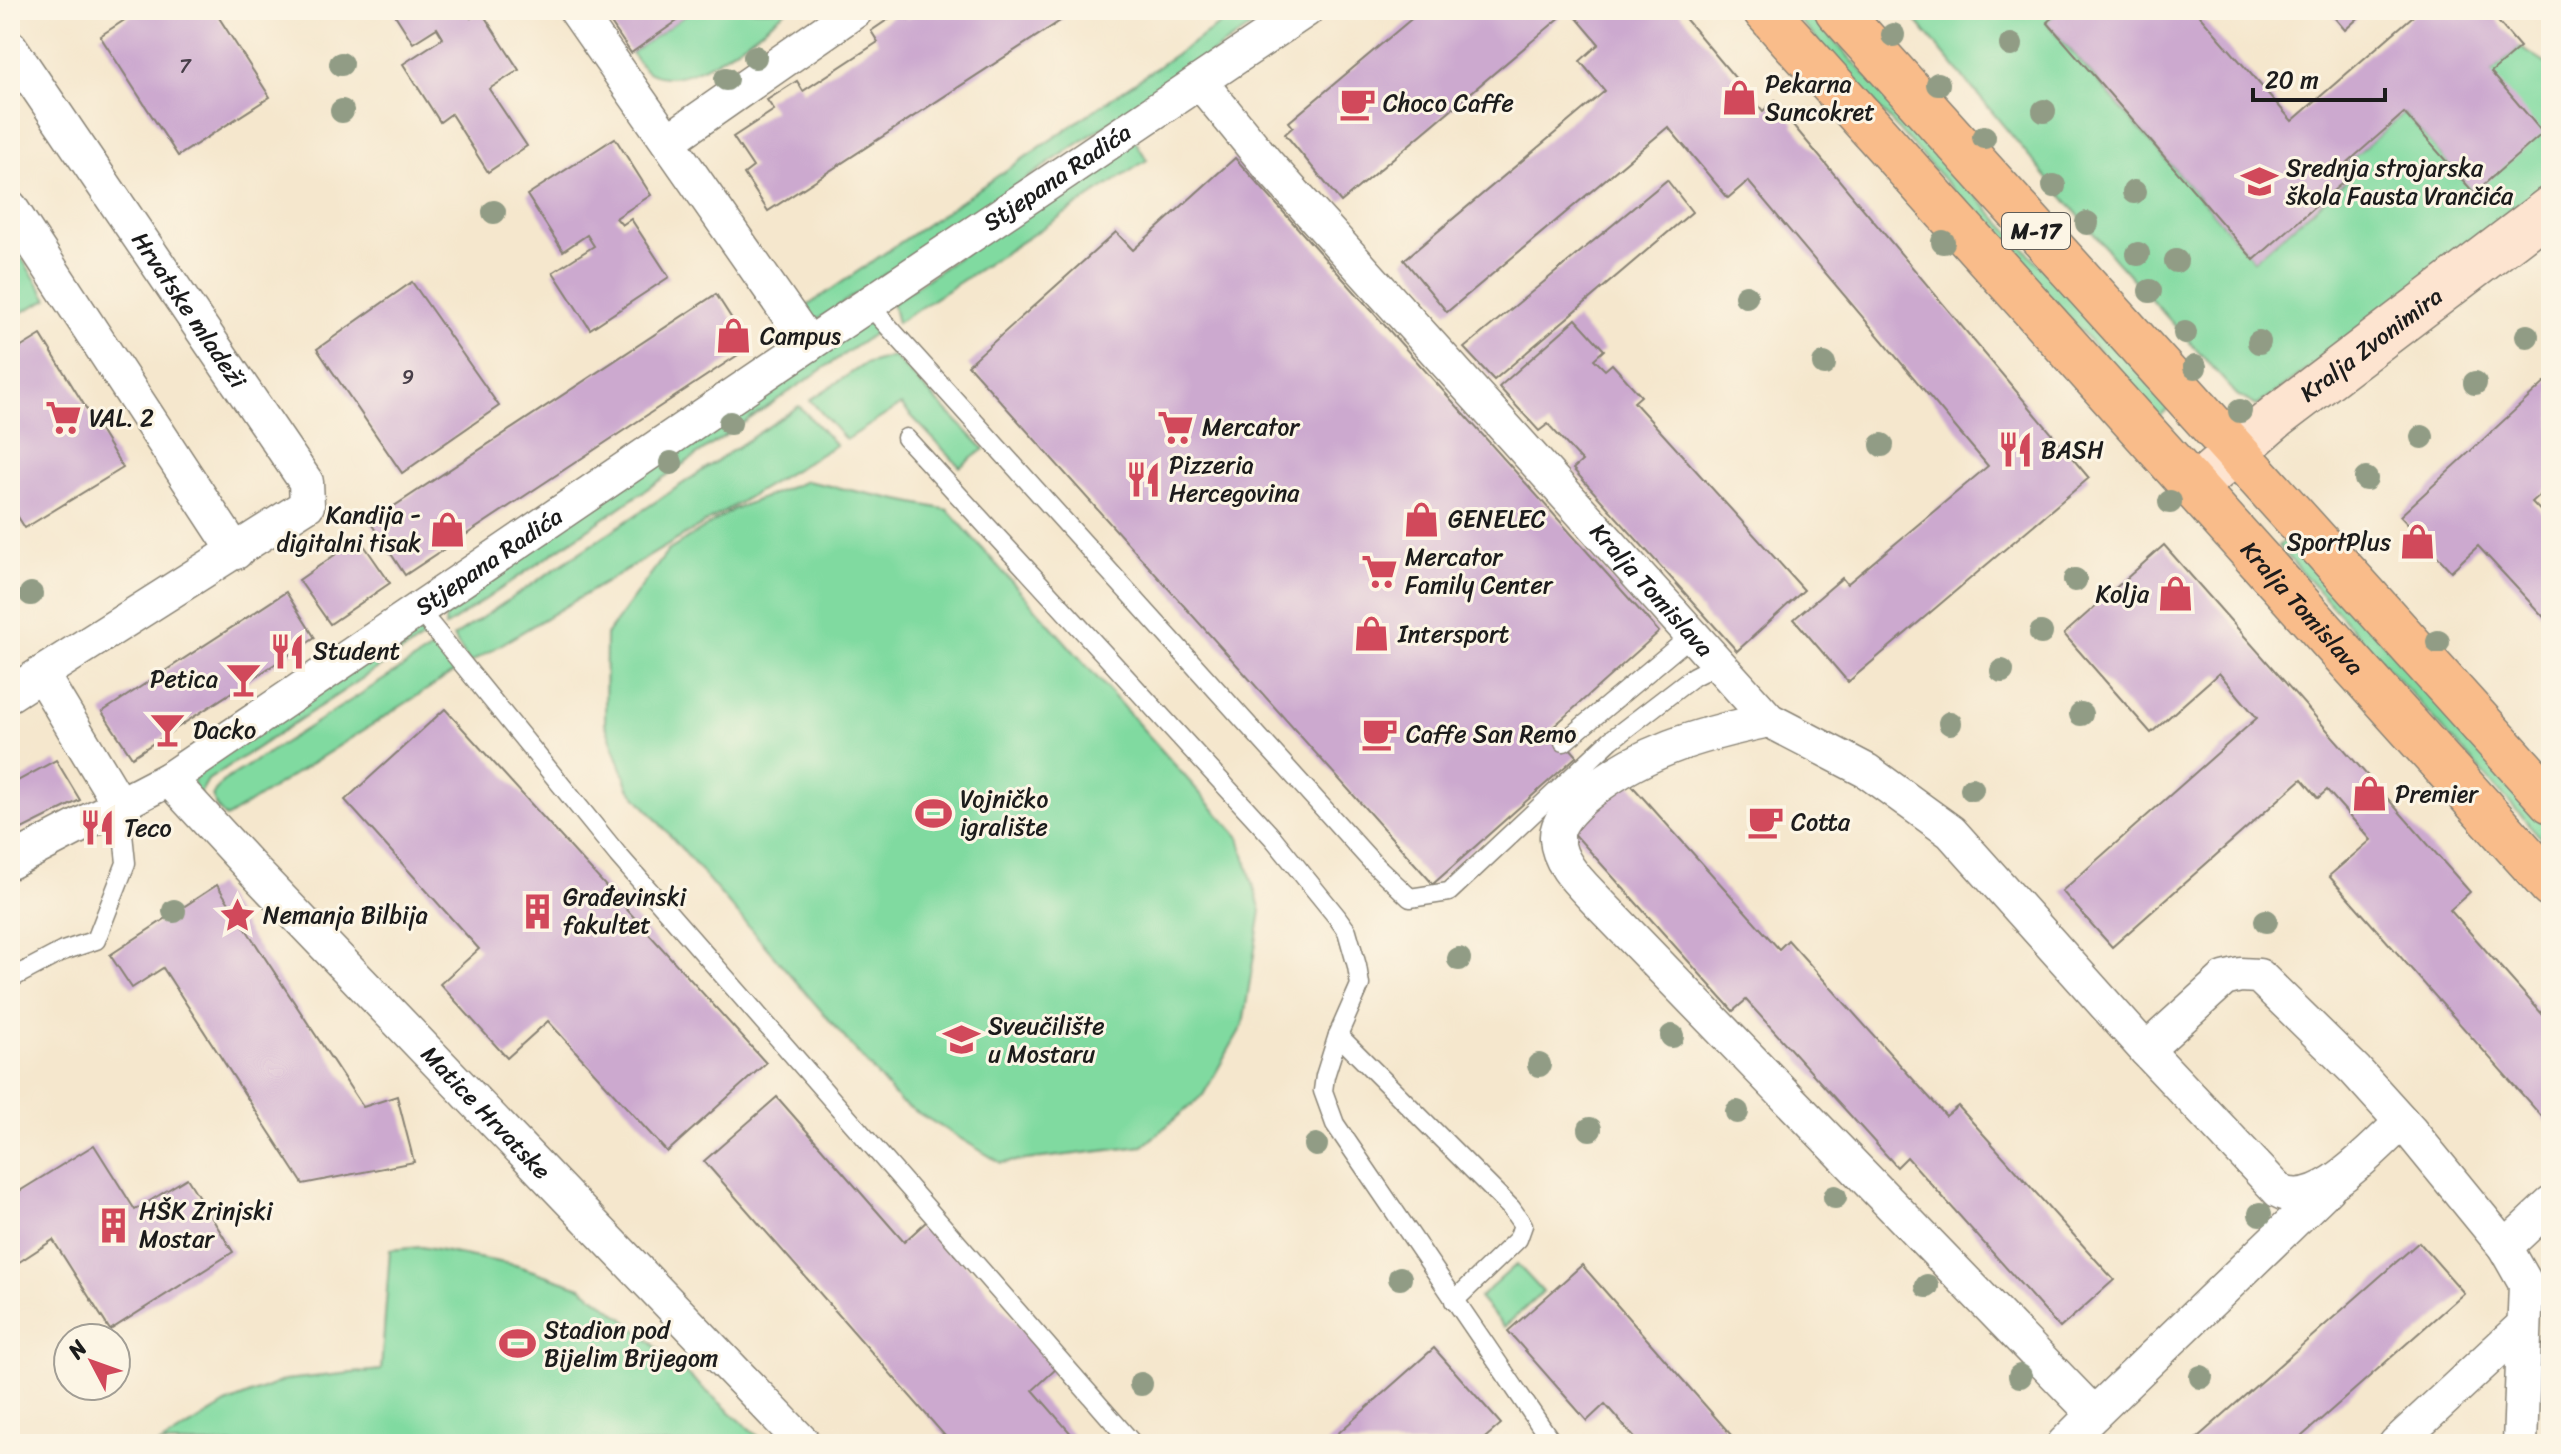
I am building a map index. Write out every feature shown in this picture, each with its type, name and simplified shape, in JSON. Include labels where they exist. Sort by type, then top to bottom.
[{"type":"main road","name":"Kralja Tomislava","points":[[1765,10],[2551,885]]},
{"type":"main road","name":"M-17","points":[[1837,10],[2551,801]]},
{"type":"main road","name":"Kralja Zvonimira","points":[[2194,488],[2287,408],[2551,208]]},
{"type":"street","points":[[576,10],[809,344]]},
{"type":"street","points":[[668,141],[856,10]]},
{"type":"street","name":"Stjepana Radića","points":[[10,862],[169,779],[1306,10]]},
{"type":"street","name":"Hrvatske mladeži","points":[[10,47],[306,482],[307,505],[10,694]]},
{"type":"street","name":"Kralja Tomislava","points":[[1200,82],[1434,365],[1558,503],[1692,635],[1769,720],[1867,771],[1951,832],[2146,1050],[2279,1191],[2289,1196],[2305,1196],[2330,1186],[2402,1122]]},
{"type":"street","points":[[10,207],[236,552]]},
{"type":"street","points":[[41,674],[120,805]]},
{"type":"street","points":[[1729,676],[1744,709],[1736,727]]},
{"type":"street","points":[[1769,720],[1708,733],[1663,749],[1603,781],[1564,818],[1556,838],[1561,855],[1571,872],[1596,900],[2094,1414]]},
{"type":"street","name":"Matice Hrvatske","points":[[169,779],[804,1444]]},
{"type":"street","points":[[2146,1050],[2224,979],[2240,975],[2259,976],[2355,1070],[2505,1247],[2526,1284],[2538,1317],[2520,1444]]},
{"type":"street","points":[[2064,1444],[2330,1186]]},
{"type":"street","points":[[2505,1247],[2551,1204]]},
{"type":"street","points":[[2396,1444],[2538,1317]]},
{"type":"lane","points":[[868,304],[1360,849],[1410,898],[1449,892],[1611,740],[1694,676],[1729,676]]},
{"type":"lane","points":[[906,438],[1273,838],[1327,902],[1347,931],[1360,985],[1338,1035],[1323,1091],[1335,1124],[1553,1444]]},
{"type":"lane","points":[[418,609],[618,855],[1133,1444]]},
{"type":"lane","points":[[1564,742],[1692,635]]},
{"type":"lane","points":[[10,979],[63,951],[96,940],[126,863],[120,805]]},
{"type":"lane","points":[[1338,1035],[1511,1208],[1523,1225],[1518,1239],[1454,1301]]},
{"type":"green space","points":[[693,10],[787,10],[740,46],[701,69],[664,77],[646,71],[631,53]]},
{"type":"green space","points":[[1241,10],[1249,10],[1258,22],[801,331],[791,317]]},
{"type":"green space","points":[[1790,10],[1806,10],[2170,407],[2159,417]]},
{"type":"green space","points":[[1907,10],[2061,10],[2047,23],[2254,260],[2348,179],[2340,169],[2404,113],[2474,192],[2491,72],[2520,47],[2551,67],[2551,191],[2257,406],[2237,395],[2114,258]]},
{"type":"green space","points":[[1133,137],[1147,160],[897,323],[892,303]]},
{"type":"green space","points":[[10,240],[48,299],[10,318]]},
{"type":"green space","points":[[862,320],[881,329],[445,627],[446,604]]},
{"type":"green space","points":[[893,356],[984,449],[960,467],[901,405],[846,440],[810,400],[865,364]]},
{"type":"green space","points":[[799,406],[836,445],[470,663],[453,637]]},
{"type":"green space","name":"Vojničko igralište","points":[[806,481],[948,510],[1239,837],[1261,911],[1243,1025],[1203,1095],[1143,1146],[1001,1163],[900,1102],[629,788],[605,723],[606,635],[668,551],[734,509]]},
{"type":"green space","points":[[2288,537],[2551,828],[2551,849],[2278,546]]},
{"type":"green space","points":[[407,628],[428,635],[208,780],[201,792],[193,795],[194,772]]},
{"type":"green space","points":[[438,645],[456,671],[226,818],[217,808],[212,796],[222,782]]},
{"type":"green space","name":"Stadion pod Bijelim Brijegom","points":[[421,1247],[515,1265],[581,1287],[623,1318],[767,1444],[160,1444],[226,1404],[285,1380],[381,1370],[390,1250]]},
{"type":"green space","points":[[1517,1264],[1543,1292],[1504,1327],[1479,1298]]},
{"type":"building","points":[[140,10],[214,10],[270,97],[178,156],[100,36]]},
{"type":"building","points":[[392,10],[466,10],[471,18],[481,11],[519,70],[489,89],[527,146],[488,172],[451,114],[440,122],[403,64],[443,38],[437,28],[413,43]]},
{"type":"building","points":[[602,10],[693,10],[631,53]]},
{"type":"building","points":[[902,10],[908,19],[921,10],[1077,10],[768,211],[744,174],[753,167],[733,137],[774,110],[767,100],[797,81],[803,91],[878,42],[871,31]]},
{"type":"building","points":[[1422,10],[1569,10],[1341,202],[1285,134],[1293,127],[1289,122]]},
{"type":"building","points":[[1570,10],[1678,10],[1763,111],[1775,100],[2089,478],[1848,682],[1794,619],[1842,578],[1847,584],[1988,466],[1748,181],[1728,198],[1668,127],[1447,312],[1404,260],[1605,91],[1580,61],[1599,44]]},
{"type":"building","points":[[2061,10],[2195,10],[2292,121],[2420,10],[2488,10],[2520,47],[2491,72],[2543,133],[2474,193],[2404,113],[2340,169],[2348,178],[2254,260],[2047,22]]},
{"type":"building","points":[[2328,10],[2367,10],[2345,30]]},
{"type":"building","points":[[615,138],[651,195],[616,218],[622,225],[631,219],[669,277],[590,329],[553,272],[594,246],[587,235],[563,251],[527,195]]},
{"type":"building","name":"Mercator Family Center","points":[[1235,158],[1659,632],[1552,728],[1577,756],[1433,884],[968,365],[1116,232],[1133,250]]},
{"type":"building","points":[[1667,180],[1692,212],[1494,380],[1464,348]]},
{"type":"building","points":[[412,282],[499,406],[402,473],[317,349]]},
{"type":"building","points":[[716,294],[750,347],[405,575],[370,522]]},
{"type":"building","points":[[1576,319],[1604,350],[1594,359],[1605,370],[1612,364],[1641,396],[1634,402],[1804,590],[1737,651],[1573,469],[1582,461],[1548,424],[1539,431],[1499,387]]},
{"type":"building","points":[[41,335],[123,468],[25,528],[10,504],[10,354]]},
{"type":"building","points":[[2551,377],[2551,485],[2532,502],[2551,522],[2551,625],[2478,546],[2451,571],[2400,516]]},
{"type":"building","points":[[359,538],[390,583],[330,624],[299,580]]},
{"type":"building","points":[[2164,545],[2470,892],[2450,910],[2551,1024],[2551,1127],[2329,876],[2371,840],[2327,790],[2318,798],[2302,779],[2112,947],[2062,891],[2257,718],[2219,673],[2151,733],[2064,634]]},
{"type":"building","points":[[286,592],[315,638],[132,757],[102,712]]},
{"type":"building","name":"Građevinski fakultet","points":[[445,709],[766,1063],[667,1152],[548,1021],[507,1058],[440,984],[479,949],[345,800]]},
{"type":"building","points":[[56,760],[80,800],[10,835],[10,785]]},
{"type":"building","points":[[1626,779],[1779,949],[1788,940],[1946,1116],[1958,1106],[2114,1280],[2060,1328],[1907,1157],[1897,1167],[1746,1000],[1733,1011],[1570,829]]},
{"type":"building","points":[[217,885],[363,1107],[397,1096],[414,1162],[303,1184],[163,968],[132,988],[110,955]]},
{"type":"building","points":[[777,1097],[904,1242],[927,1221],[1056,1369],[1033,1390],[1080,1444],[952,1444],[704,1161]]},
{"type":"building","name":"HŠK Zrinjski Mostar","points":[[94,1145],[135,1210],[187,1178],[233,1252],[123,1322],[105,1322],[53,1240],[10,1268],[10,1197]]},
{"type":"building","points":[[2419,1242],[2464,1293],[2293,1444],[2190,1444]]},
{"type":"building","points":[[1582,1265],[1739,1444],[1640,1444],[1605,1404],[1587,1421],[1508,1331]]},
{"type":"building","points":[[2551,1337],[2551,1369],[2535,1352]]},
{"type":"building","points":[[1434,1348],[1501,1424],[1478,1444],[1326,1444]]},
{"type":"place","name":"Pekarna Suncokret","points":[[1739,98]]},
{"type":"place","name":"Choco Caffe","points":[[1357,103]]},
{"type":"place","name":"Srednja strojarska škola Fausta Vrančića","points":[[2260,182]]},
{"type":"place","name":"Campus","points":[[734,336]]},
{"type":"place","name":"VAL. 2","points":[[63,418]]},
{"type":"place","name":"Mercator","points":[[1176,427]]},
{"type":"place","name":"BASH","points":[[2015,450]]},
{"type":"place","name":"Pizzeria Hercegovina","points":[[1143,479]]},
{"type":"place","name":"GENELEC","points":[[1422,519]]},
{"type":"place","name":"Kandija - digitalni tisak","points":[[447,529]]},
{"type":"place","name":"SportPlus","points":[[2417,542]]},
{"type":"place","name":"Mercator Family Center","points":[[1379,571]]},
{"type":"place","name":"Kolja","points":[[2175,594]]},
{"type":"place","name":"Intersport","points":[[1372,634]]},
{"type":"place","name":"Student","points":[[287,651]]},
{"type":"place","name":"Petica","points":[[244,679]]},
{"type":"place","name":"Dacko","points":[[167,730]]},
{"type":"place","name":"Caffe San Remo","points":[[1380,734]]},
{"type":"place","name":"Premier","points":[[2369,794]]},
{"type":"place","name":"Vojničko igralište","points":[[934,813]]},
{"type":"place","name":"Cotta","points":[[1765,822]]},
{"type":"place","name":"Teco","points":[[98,828]]},
{"type":"place","name":"Građevinski fakultet","points":[[537,911]]},
{"type":"place","name":"Nemanja Bilbija","points":[[237,915]]},
{"type":"place","name":"Sveučilište u Mostaru","points":[[962,1040]]},
{"type":"place","name":"HŠK Zrinjski Mostar","points":[[113,1225]]},
{"type":"place","name":"Stadion pod Bijelim Brijegom","points":[[518,1344]]}]
